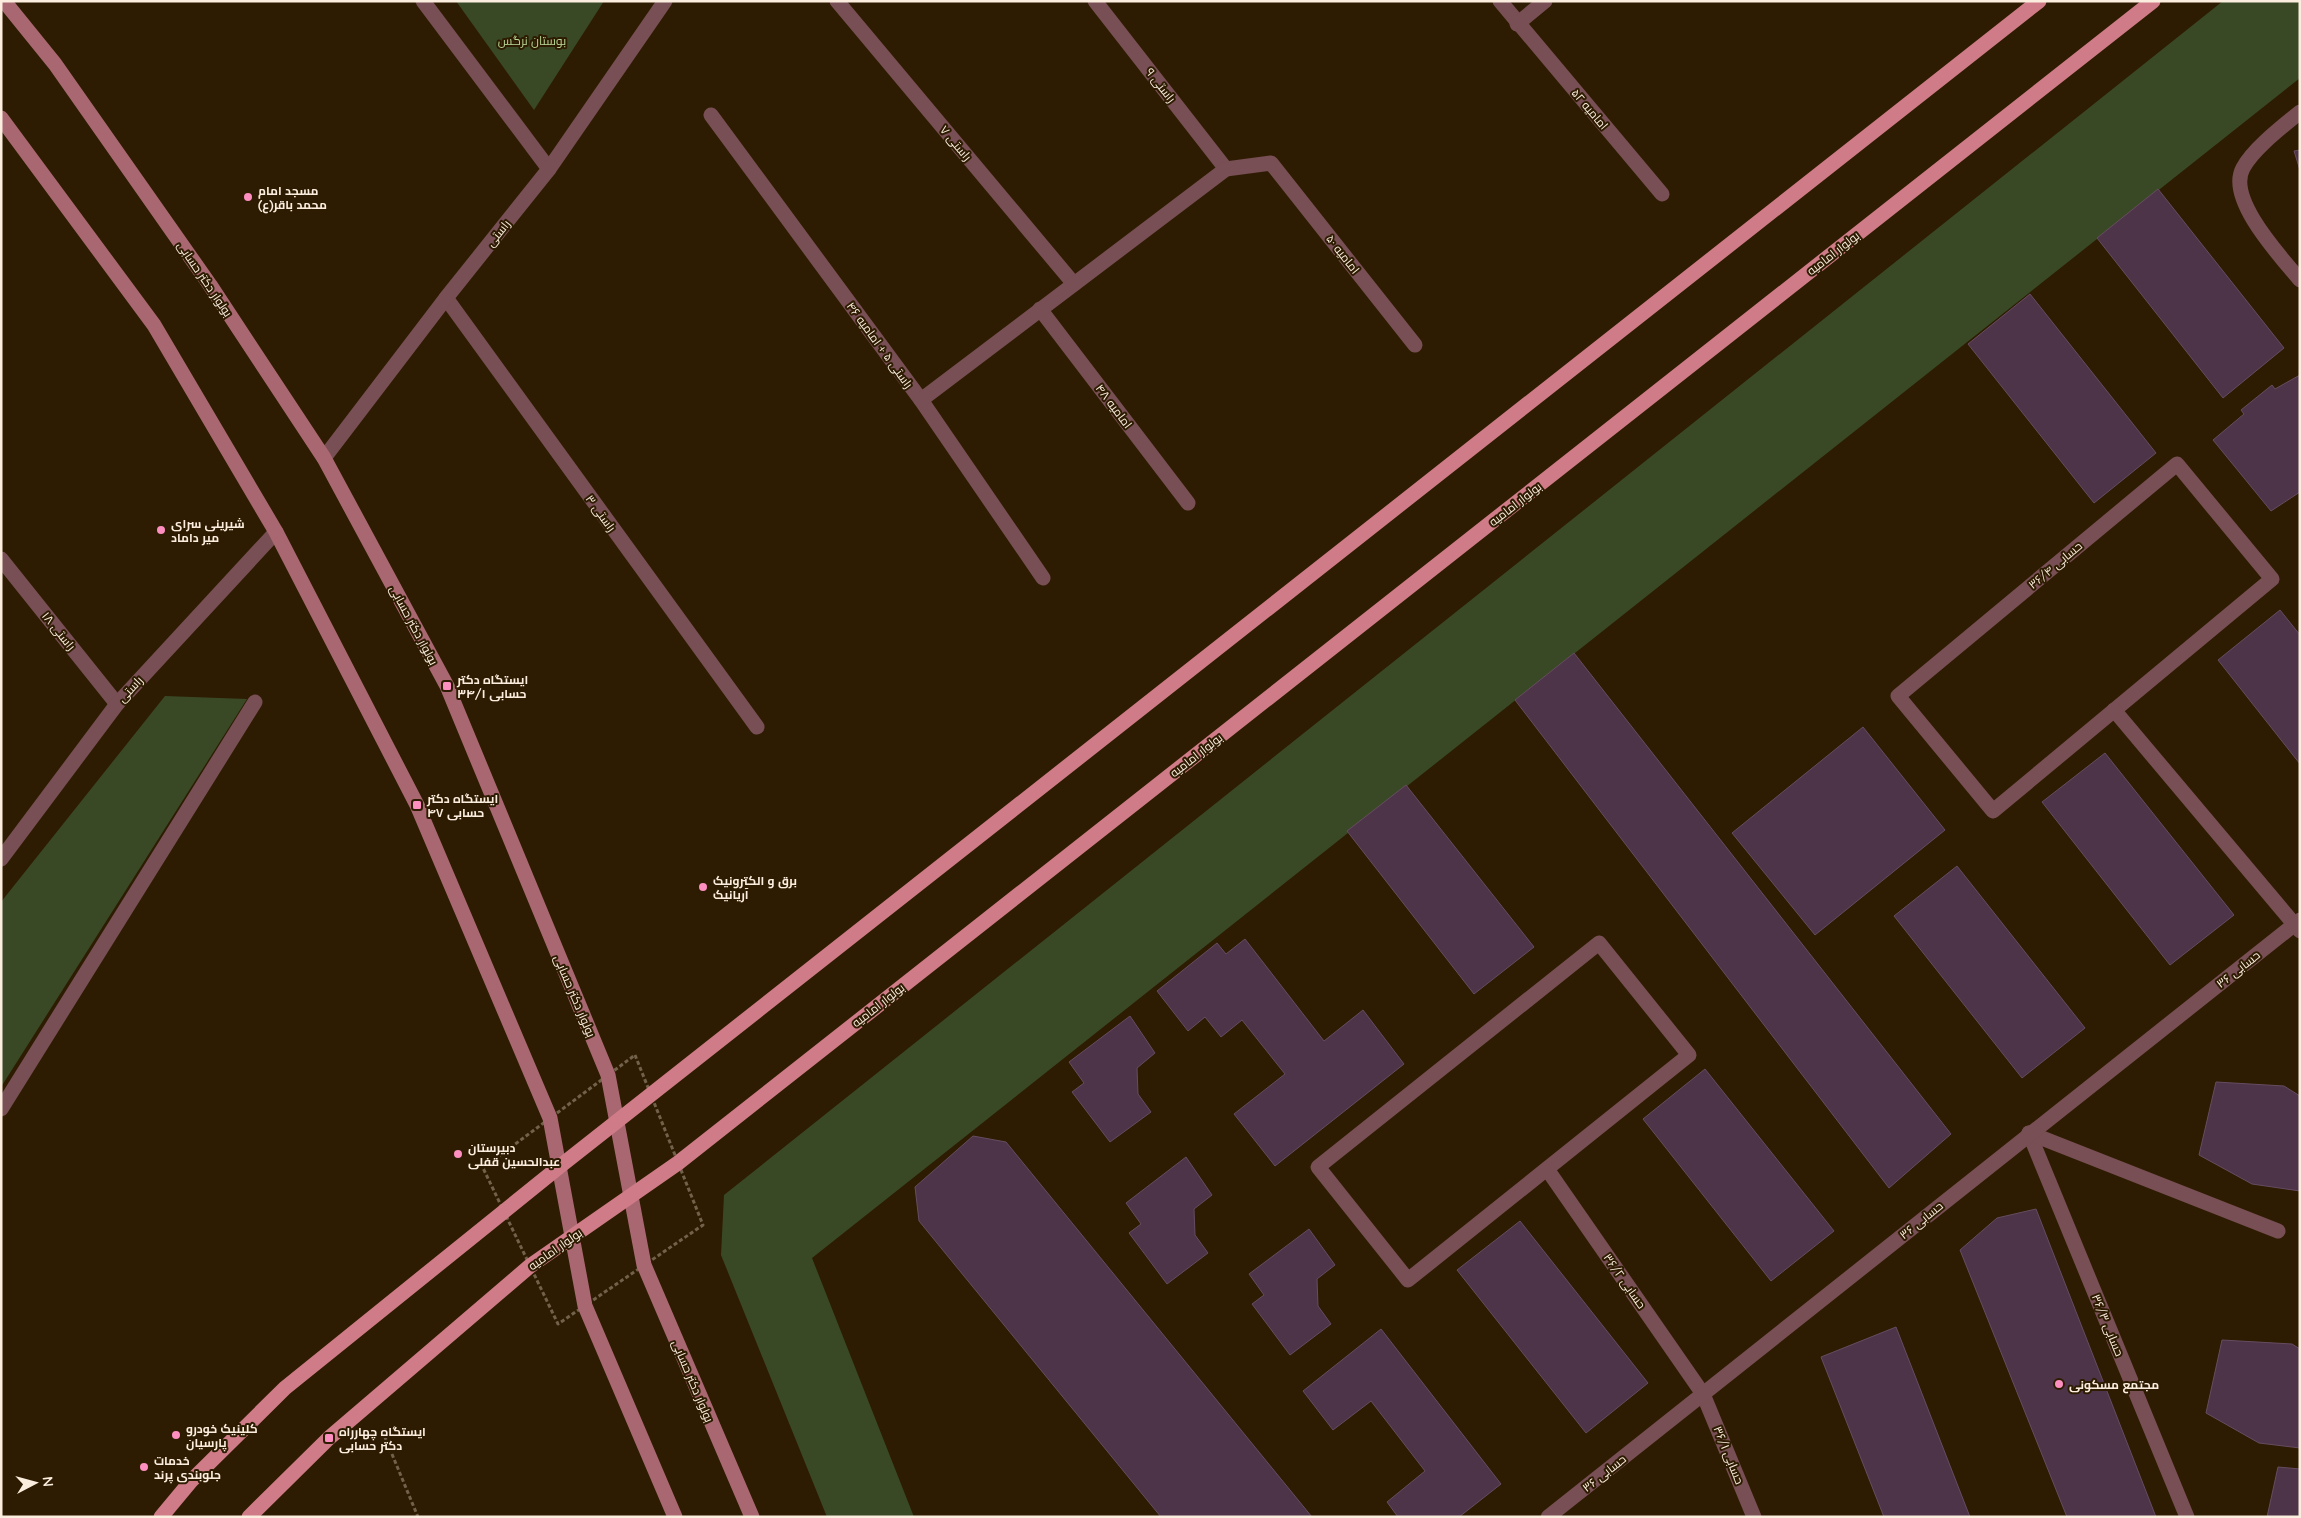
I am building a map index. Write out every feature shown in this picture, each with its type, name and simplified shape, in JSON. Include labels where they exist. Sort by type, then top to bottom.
[{"type":"main road","name":"بولوار دکتر حسابی","points":[[4,1],[54,64],[210,285],[324,458],[447,686],[608,1075],[644,1265],[752,1517]]},
{"type":"main road","points":[[161,1517],[191,1481],[286,1388],[559,1167],[2039,1]]},
{"type":"main road","name":"بولوار امامیه","points":[[248,1517],[329,1438],[530,1266],[678,1163],[2153,1]]},
{"type":"main road","points":[[1,118],[154,325],[276,532],[417,805],[550,1118],[585,1306],[675,1517]]},
{"type":"street","points":[[423,1],[549,170]]},
{"type":"street","name":"راستی","points":[[324,458],[446,298],[549,170],[665,1]]},
{"type":"street","name":"راستی ۷","points":[[837,1],[1074,284]]},
{"type":"street","name":"راستی ۹","points":[[1095,1],[1226,169]]},
{"type":"street","name":"امامیه ۵۲","points":[[1500,1],[1517,24],[1662,194]]},
{"type":"street","points":[[1517,24],[1545,1]]},
{"type":"street","points":[[2300,112],[2268,138],[2242,169],[2240,192],[2250,216],[2300,280]]},
{"type":"street","name":"راستی ۵ + امامیه ۴۶","points":[[711,114],[921,400],[1043,578]]},
{"type":"street","name":"امامیه ۵۰","points":[[1226,169],[1271,163],[1415,345]]},
{"type":"street","points":[[921,400],[1226,169]]},
{"type":"street","name":"راستی ۳","points":[[446,298],[757,727]]},
{"type":"street","name":"امامیه ۴۸","points":[[1040,309],[1188,503]]},
{"type":"street","name":"حسابی ۳۶/۴","points":[[2177,464],[2272,579],[2114,710],[1993,812],[1898,696],[2177,464]]},
{"type":"street","name":"راستی","points":[[1,859],[117,704],[276,532]]},
{"type":"street","name":"راستی ۱۸","points":[[1,559],[117,704]]},
{"type":"street","points":[[1,1109],[255,702]]},
{"type":"street","points":[[2114,710],[2298,926]]},
{"type":"street","name":"حسابی ۳۶","points":[[1548,1517],[2029,1133],[2298,926]]},
{"type":"street","points":[[1600,943],[1689,1056],[1547,1169],[1408,1280],[1318,1167],[1600,943]]},
{"type":"street","points":[[2029,1133],[2278,1231]]},
{"type":"street","name":"حسابی ۳۶/۳","points":[[2029,1133],[2187,1517]]},
{"type":"street","name":"حسابی ۳۶/۲","points":[[1547,1169],[1703,1394]]},
{"type":"street","name":"حسابی ۳۶/۱","points":[[1703,1394],[1754,1517]]},
{"type":"path","points":[[371,1402],[418,1517]]},
{"type":"green space","name":"بوستان نرگس","points":[[456,1],[604,1],[534,110]]},
{"type":"green space","points":[[2223,1],[2300,1],[2300,78],[812,1258],[914,1517],[827,1517],[721,1255],[724,1195]]},
{"type":"green space","points":[[165,696],[247,699],[1,1087],[1,902]]},
{"type":"building","points":[[2300,150],[2300,170],[2294,151]]},
{"type":"building","points":[[2158,189],[2284,348],[2223,398],[2097,238]]},
{"type":"building","points":[[2030,294],[2156,453],[2094,503],[1968,344]]},
{"type":"building","points":[[2300,375],[2300,492],[2271,511],[2213,440],[2244,414],[2241,410],[2272,385],[2275,389]]},
{"type":"building","points":[[2280,610],[2300,635],[2300,764],[2218,660]]},
{"type":"building","points":[[1574,653],[1951,1134],[1889,1188],[1515,700]]},
{"type":"building","points":[[1863,727],[1945,830],[1815,935],[1732,833]]},
{"type":"building","points":[[2105,753],[2234,915],[2170,965],[2042,802]]},
{"type":"building","points":[[1406,785],[1534,947],[1474,994],[1347,831]]},
{"type":"building","points":[[1957,866],[2085,1028],[2022,1078],[1894,916]]},
{"type":"building","points":[[1245,939],[1324,1041],[1363,1010],[1404,1064],[1275,1166],[1234,1114],[1285,1074],[1242,1020],[1221,1037],[1205,1017],[1188,1031],[1157,991],[1217,943],[1226,954]]},
{"type":"building","points":[[1130,1016],[1155,1053],[1137,1068],[1138,1094],[1151,1112],[1110,1142],[1072,1092],[1084,1083],[1069,1062]]},
{"type":"building","points":[[1705,1069],[1834,1231],[1771,1281],[1643,1119]]},
{"type":"building","points":[[2216,1082],[2284,1086],[2300,1096],[2300,1191],[2252,1184],[2199,1155]]},
{"type":"building","points":[[973,1136],[1006,1142],[1312,1517],[1161,1517],[919,1221],[915,1187]]},
{"type":"building","points":[[1186,1157],[1212,1195],[1194,1209],[1195,1235],[1208,1253],[1167,1284],[1129,1233],[1141,1224],[1126,1203]]},
{"type":"building","name":"مجتمع مسکونی","points":[[2036,1209],[2156,1517],[2067,1517],[1960,1250],[1997,1218]]},
{"type":"building","points":[[1520,1221],[1648,1383],[1586,1433],[1457,1270]]},
{"type":"building","points":[[1309,1229],[1335,1265],[1317,1279],[1318,1306],[1331,1324],[1290,1355],[1252,1304],[1264,1295],[1249,1274]]},
{"type":"building","points":[[1896,1327],[1970,1517],[1884,1517],[1821,1357]]},
{"type":"building","points":[[1381,1329],[1501,1484],[1459,1517],[1398,1517],[1387,1502],[1425,1471],[1371,1401],[1333,1430],[1303,1391]]},
{"type":"building","points":[[2222,1340],[2292,1344],[2300,1349],[2300,1448],[2259,1443],[2206,1413]]},
{"type":"building","points":[[2278,1467],[2300,1469],[2300,1517],[2267,1517]]},
{"type":"place","name":"مسجد امام محمد باقر(ع)","points":[[248,197]]},
{"type":"place","name":"شیرینی سرای میر داماد","points":[[161,530]]},
{"type":"place","name":"ایستگاه دکتر حسابی ۳۴/۱","points":[[447,686]]},
{"type":"place","name":"ایستگاه دکتر حسابی ۴۷","points":[[417,805]]},
{"type":"place","name":"برق و الکترونیک آریانیک","points":[[703,887]]},
{"type":"place","name":"دبیرستان عبدالحسین قفلی","points":[[458,1154]]},
{"type":"place","name":"مجتمع مسکونی","points":[[2059,1384]]},
{"type":"place","name":"کلینیک خودرو پارسیان","points":[[176,1435]]},
{"type":"place","name":"ایستگاه چهارراه دکتر حسابی","points":[[329,1438]]},
{"type":"place","name":"خدمات جلوبندی پرند","points":[[144,1467]]}]
